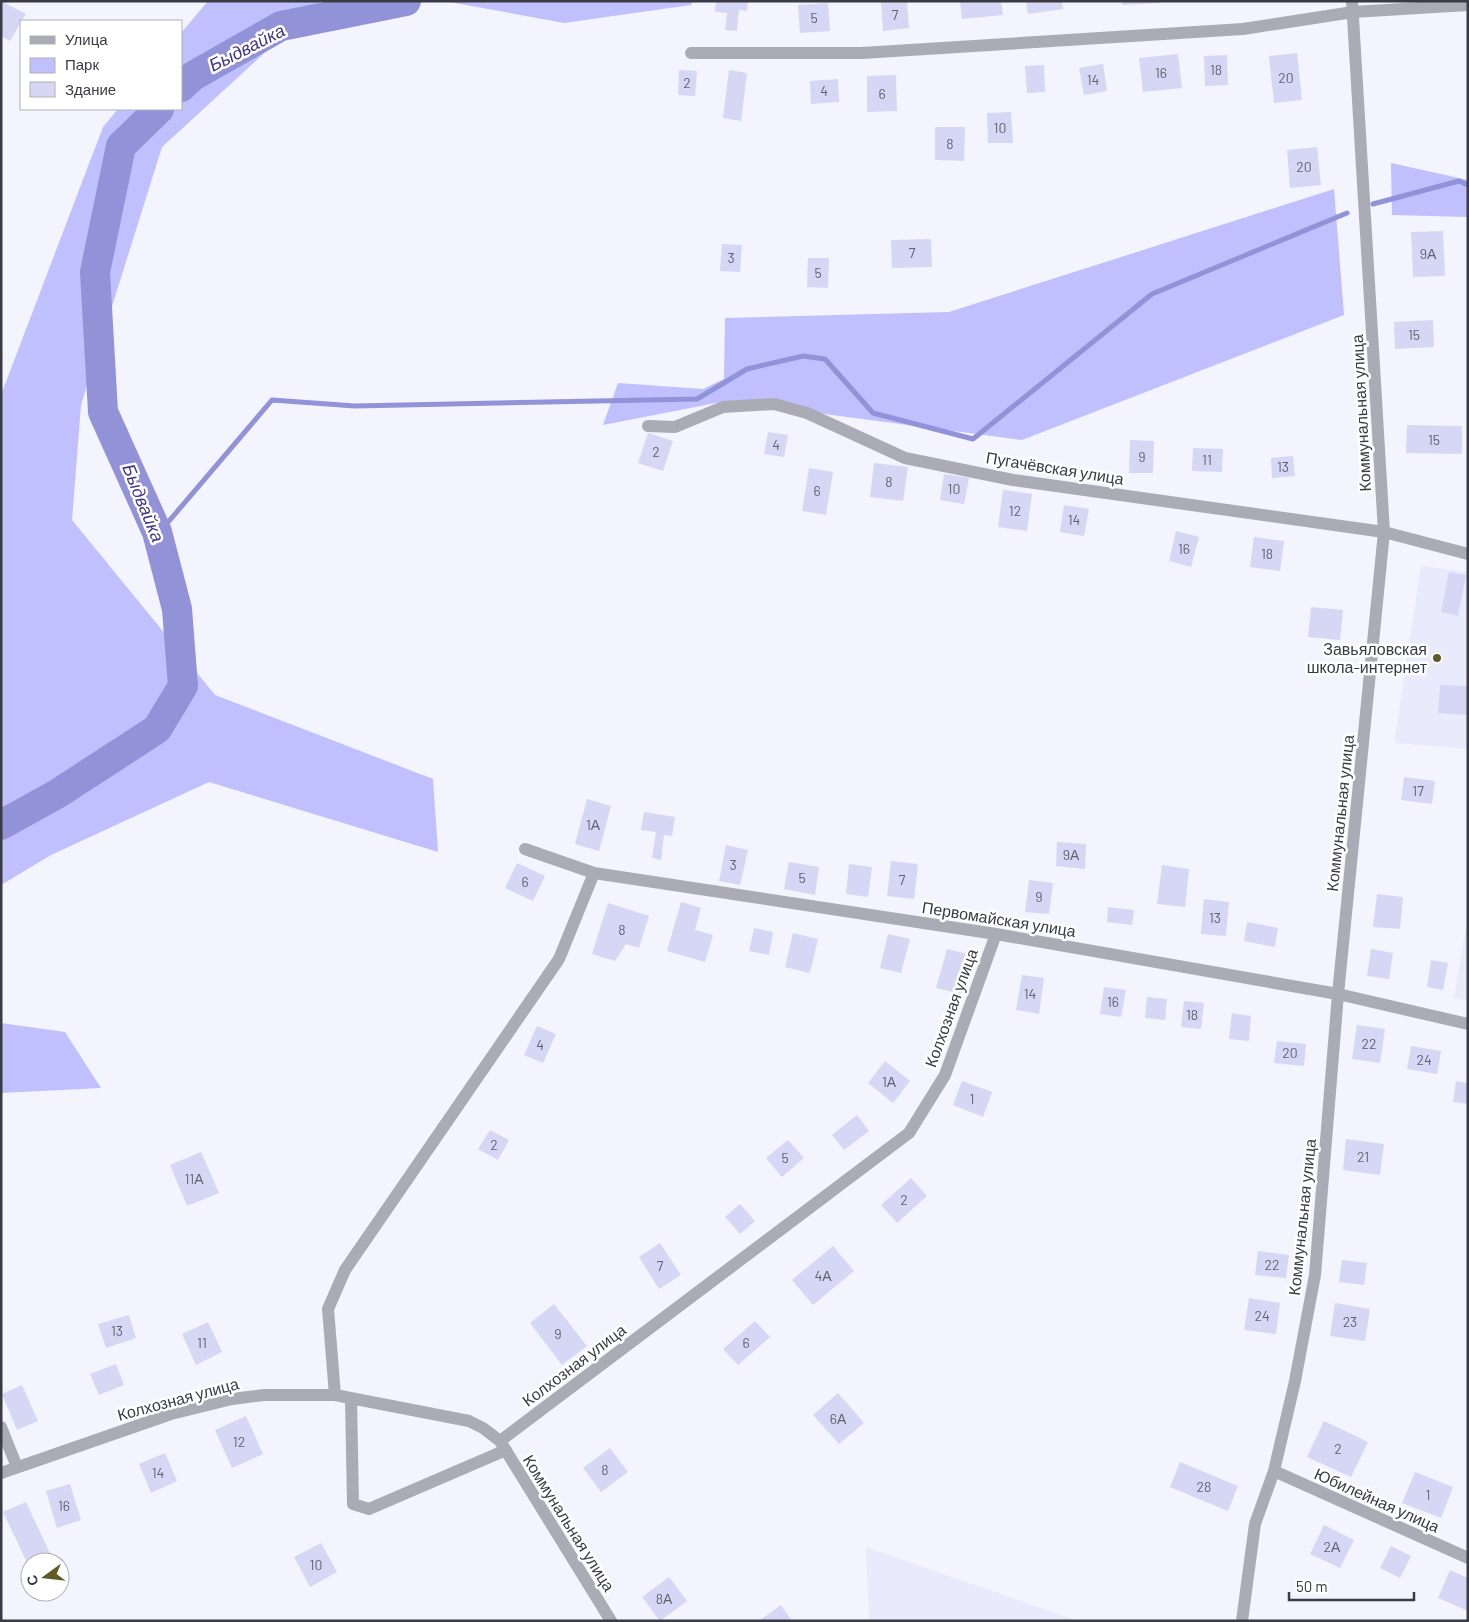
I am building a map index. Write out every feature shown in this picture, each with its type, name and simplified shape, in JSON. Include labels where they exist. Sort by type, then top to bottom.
[{"type":"street","points":[[691,53],[891,51],[1243,29],[1353,6],[1468,5]]},
{"type":"street","name":"Коммунальная улица","points":[[1242,1621],[1255,1524],[1274,1471],[1295,1381],[1315,1275],[1338,994],[1384,532],[1353,6]]},
{"type":"street","name":"Пугачёвская улица","points":[[648,426],[675,427],[724,407],[774,404],[807,413],[905,458],[1013,480],[1384,532],[1468,554]]},
{"type":"street","name":"Первомайская улица","points":[[524,849],[594,873],[996,934],[1338,994],[1468,1024]]},
{"type":"street","points":[[335,1394],[328,1309],[345,1270],[559,959],[594,873]]},
{"type":"street","name":"Колхозная улица","points":[[1,1473],[171,1414],[232,1399],[264,1395],[335,1394],[469,1421],[483,1428],[503,1446],[909,1133],[945,1075],[996,934]]},
{"type":"street","points":[[351,1398],[353,1504],[369,1508],[503,1446]]},
{"type":"street","points":[[1,1427],[17,1467]]},
{"type":"street","name":"Коммунальная улица","points":[[503,1446],[611,1621]]},
{"type":"street","name":"Юбилейная улица","points":[[1274,1471],[1468,1558]]},
{"type":"shaded area","name":"Завьяловская школа-интернет","points":[[1421,566],[1468,572],[1468,749],[1394,743]]},
{"type":"shaded area","points":[[1468,917],[1468,1001],[1454,998]]},
{"type":"shaded area","points":[[866,1547],[1078,1621],[869,1621]]},
{"type":"green space","points":[[208,1],[321,1],[162,147],[81,405],[72,520],[215,695],[433,779],[438,852],[209,782],[51,855],[1,885],[1,395],[103,127],[117,110],[182,110],[182,32]]},
{"type":"green space","points":[[444,1],[693,1],[691,5],[564,23]]},
{"type":"green space","points":[[1391,163],[1468,180],[1468,217],[1392,215]]},
{"type":"green space","points":[[1334,189],[1344,315],[1022,440],[726,401],[603,425],[618,383],[703,389],[724,379],[725,318],[949,312]]},
{"type":"green space","points":[[1,1023],[65,1032],[101,1088],[1,1093]]},
{"type":"building","points":[[1,1],[26,14],[22,20],[20,20],[20,24],[10,41],[1,36]]},
{"type":"building","points":[[716,1],[748,1],[747,11],[739,10],[737,31],[725,30],[727,13],[715,12]]},
{"type":"building","points":[[881,1],[907,1],[909,28],[883,31]]},
{"type":"building","points":[[960,1],[1001,1],[1003,15],[962,19]]},
{"type":"building","points":[[1026,1],[1062,1],[1063,9],[1028,14]]},
{"type":"building","points":[[1122,1],[1160,1],[1160,3],[1122,5]]},
{"type":"building","points":[[828,3],[830,31],[800,33],[798,5]]},
{"type":"building","points":[[1297,53],[1302,100],[1274,103],[1269,56]]},
{"type":"building","points":[[1178,54],[1182,88],[1143,92],[1139,58]]},
{"type":"building","points":[[1227,55],[1228,85],[1205,86],[1204,56]]},
{"type":"building","points":[[1103,64],[1107,91],[1084,95],[1079,68]]},
{"type":"building","points":[[1044,65],[1045,92],[1027,93],[1025,66]]},
{"type":"building","points":[[679,70],[697,71],[695,96],[678,95]]},
{"type":"building","points":[[729,70],[747,73],[741,121],[723,118]]},
{"type":"building","points":[[896,75],[897,111],[867,112],[867,76]]},
{"type":"building","points":[[838,79],[839,102],[811,104],[810,81]]},
{"type":"building","points":[[1011,112],[1013,143],[988,143],[987,113]]},
{"type":"building","points":[[935,127],[965,127],[964,161],[935,160]]},
{"type":"building","points":[[1317,147],[1321,185],[1290,188],[1287,150]]},
{"type":"building","points":[[1443,231],[1445,276],[1413,277],[1411,232]]},
{"type":"building","points":[[931,239],[932,267],[892,268],[891,240]]},
{"type":"building","points":[[722,244],[742,245],[740,272],[720,271]]},
{"type":"building","points":[[808,258],[829,258],[828,288],[807,287]]},
{"type":"building","points":[[1433,320],[1434,347],[1395,349],[1394,322]]},
{"type":"building","points":[[1407,425],[1462,426],[1462,454],[1406,453]]},
{"type":"building","points":[[768,432],[788,435],[784,457],[764,454]]},
{"type":"building","points":[[648,433],[673,441],[663,471],[638,463]]},
{"type":"building","points":[[1130,440],[1154,441],[1153,473],[1129,473]]},
{"type":"building","points":[[1193,448],[1223,449],[1222,472],[1192,471]]},
{"type":"building","points":[[1293,456],[1295,476],[1272,478],[1271,458]]},
{"type":"building","points":[[874,463],[908,467],[903,501],[870,497]]},
{"type":"building","points":[[809,468],[833,472],[826,515],[802,511]]},
{"type":"building","points":[[944,474],[969,478],[964,504],[940,500]]},
{"type":"building","points":[[1003,490],[1032,494],[1027,531],[998,527]]},
{"type":"building","points":[[1064,505],[1089,509],[1084,536],[1060,532]]},
{"type":"building","points":[[1176,531],[1199,537],[1191,567],[1169,561]]},
{"type":"building","points":[[1254,537],[1284,541],[1280,571],[1250,567]]},
{"type":"building","points":[[1449,572],[1466,575],[1458,616],[1441,612]]},
{"type":"building","points":[[1311,607],[1343,610],[1340,640],[1308,637]]},
{"type":"building","points":[[1440,685],[1468,686],[1468,715],[1438,713]]},
{"type":"building","points":[[1404,777],[1435,781],[1432,804],[1401,800]]},
{"type":"building","points":[[587,799],[611,806],[599,851],[575,844]]},
{"type":"building","points":[[644,812],[675,817],[672,836],[664,835],[661,860],[652,858],[656,832],[641,830]]},
{"type":"building","points":[[1057,842],[1086,844],[1085,869],[1056,866]]},
{"type":"building","points":[[726,845],[748,850],[740,885],[719,881]]},
{"type":"building","points":[[891,861],[918,864],[914,899],[887,896]]},
{"type":"building","points":[[789,862],[819,867],[815,895],[784,889]]},
{"type":"building","points":[[517,863],[545,876],[533,901],[505,888]]},
{"type":"building","points":[[849,864],[872,867],[868,897],[846,894]]},
{"type":"building","points":[[1162,865],[1189,869],[1185,907],[1157,904]]},
{"type":"building","points":[[1029,880],[1053,883],[1049,914],[1025,912]]},
{"type":"building","points":[[1377,894],[1403,897],[1400,929],[1373,927]]},
{"type":"building","points":[[1204,899],[1229,902],[1226,936],[1201,934]]},
{"type":"building","points":[[681,902],[701,908],[695,930],[713,935],[705,962],[667,951]]},
{"type":"building","points":[[608,903],[649,916],[639,948],[626,944],[615,961],[592,954]]},
{"type":"building","points":[[1108,907],[1134,910],[1132,925],[1107,922]]},
{"type":"building","points":[[1247,922],[1278,928],[1275,947],[1244,941]]},
{"type":"building","points":[[754,928],[773,932],[769,955],[749,951]]},
{"type":"building","points":[[793,933],[818,939],[810,973],[785,967]]},
{"type":"building","points":[[888,934],[910,939],[901,973],[880,968]]},
{"type":"building","points":[[947,949],[972,955],[961,994],[936,988]]},
{"type":"building","points":[[1371,949],[1393,953],[1389,979],[1367,976]]},
{"type":"building","points":[[1431,960],[1448,963],[1443,990],[1427,987]]},
{"type":"building","points":[[1022,975],[1044,978],[1039,1014],[1016,1010]]},
{"type":"building","points":[[1104,987],[1126,990],[1121,1017],[1100,1014]]},
{"type":"building","points":[[1147,997],[1167,999],[1165,1020],[1145,1018]]},
{"type":"building","points":[[1184,1001],[1204,1003],[1201,1029],[1181,1027]]},
{"type":"building","points":[[1232,1013],[1251,1016],[1249,1041],[1229,1039]]},
{"type":"building","points":[[1357,1025],[1385,1029],[1380,1063],[1352,1059]]},
{"type":"building","points":[[537,1026],[556,1034],[543,1063],[524,1055]]},
{"type":"building","points":[[1277,1041],[1306,1044],[1304,1066],[1274,1063]]},
{"type":"building","points":[[1411,1046],[1441,1051],[1437,1074],[1407,1069]]},
{"type":"building","points":[[885,1061],[910,1081],[893,1103],[868,1083]]},
{"type":"building","points":[[962,1081],[992,1092],[983,1117],[953,1105]]},
{"type":"building","points":[[1456,1081],[1468,1083],[1468,1104],[1453,1102]]},
{"type":"building","points":[[857,1115],[869,1131],[844,1150],[832,1135]]},
{"type":"building","points":[[490,1130],[509,1140],[498,1160],[478,1149]]},
{"type":"building","points":[[1346,1139],[1384,1144],[1380,1175],[1343,1170]]},
{"type":"building","points":[[788,1140],[804,1158],[782,1177],[766,1158]]},
{"type":"building","points":[[201,1152],[219,1193],[187,1206],[170,1165]]},
{"type":"building","points":[[911,1178],[927,1196],[897,1223],[881,1205]]},
{"type":"building","points":[[740,1204],[755,1221],[740,1234],[725,1217]]},
{"type":"building","points":[[660,1243],[681,1275],[659,1289],[639,1257]]},
{"type":"building","points":[[833,1246],[854,1271],[813,1305],[792,1280]]},
{"type":"building","points":[[1258,1251],[1289,1255],[1286,1278],[1255,1275]]},
{"type":"building","points":[[1342,1260],[1367,1263],[1364,1285],[1339,1282]]},
{"type":"building","points":[[1249,1298],[1280,1303],[1276,1334],[1244,1330]]},
{"type":"building","points":[[1335,1303],[1370,1309],[1365,1341],[1330,1336]]},
{"type":"building","points":[[554,1304],[587,1346],[562,1365],[530,1323]]},
{"type":"building","points":[[129,1315],[136,1338],[106,1348],[98,1324]]},
{"type":"building","points":[[755,1321],[770,1337],[738,1365],[723,1349]]},
{"type":"building","points":[[208,1322],[222,1352],[196,1365],[182,1334]]},
{"type":"building","points":[[116,1364],[124,1385],[99,1395],[90,1374]]},
{"type":"building","points":[[22,1385],[38,1421],[17,1430],[2,1394]]},
{"type":"building","points":[[838,1393],[864,1423],[839,1444],[813,1415]]},
{"type":"building","points":[[246,1416],[263,1454],[232,1468],[215,1430]]},
{"type":"building","points":[[1324,1421],[1368,1442],[1351,1477],[1307,1457]]},
{"type":"building","points":[[610,1448],[628,1472],[601,1492],[583,1468]]},
{"type":"building","points":[[165,1453],[177,1481],[151,1493],[139,1464]]},
{"type":"building","points":[[1180,1462],[1238,1486],[1228,1511],[1170,1487]]},
{"type":"building","points":[[1415,1472],[1453,1487],[1441,1518],[1402,1503]]},
{"type":"building","points":[[70,1484],[81,1520],[57,1528],[46,1491]]},
{"type":"building","points":[[26,1502],[49,1552],[22,1552],[3,1512]]},
{"type":"building","points":[[1324,1525],[1354,1540],[1340,1568],[1310,1554]]},
{"type":"building","points":[[321,1543],[337,1572],[310,1587],[294,1557]]},
{"type":"building","points":[[1391,1546],[1411,1556],[1400,1578],[1380,1568]]},
{"type":"building","points":[[1450,1570],[1468,1578],[1468,1611],[1438,1598]]},
{"type":"building","points":[[669,1577],[687,1601],[660,1621],[642,1597]]},
{"type":"building","points":[[781,1605],[792,1621],[759,1621]]},
{"type":"waterway","name":"Быдвайка","points":[[182,86],[193,76],[281,26],[406,1]]},
{"type":"waterway","name":"Быдвайка","points":[[1,825],[57,794],[157,729],[183,686],[177,609],[157,532],[103,412],[95,272],[121,146],[158,110]]},
{"type":"waterway","points":[[1373,204],[1459,181],[1468,185]]},
{"type":"waterway","points":[[158,534],[272,400],[355,406],[697,399],[747,369],[803,356],[825,359],[873,413],[973,439],[1152,294],[1347,213]]},
{"type":"place","name":"Завьяловская школа-интернет","points":[[1437,658]]}]
